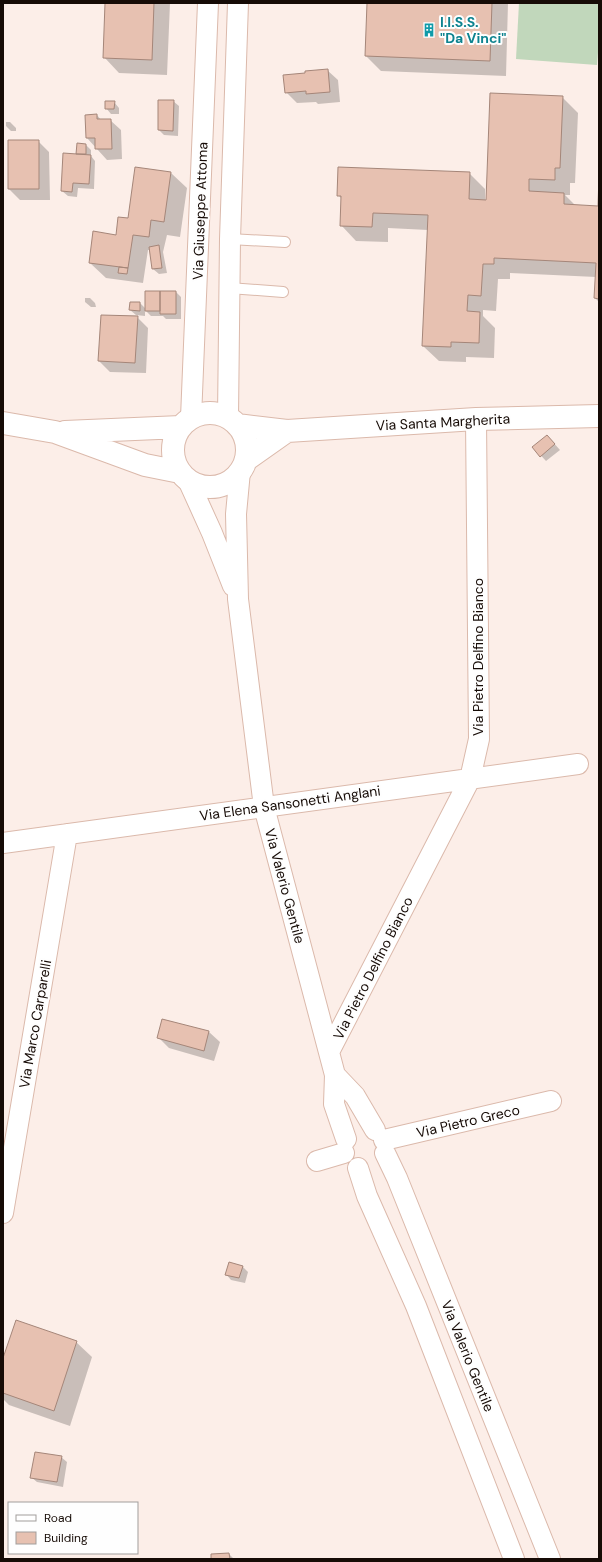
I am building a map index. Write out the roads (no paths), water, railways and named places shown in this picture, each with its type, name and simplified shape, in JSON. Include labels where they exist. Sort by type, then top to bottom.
[{"type":"street","name":"Via Giuseppe Attoma","points":[[186,423],[208,3]]},
{"type":"street","points":[[233,421],[229,288],[238,3]]},
{"type":"street","points":[[55,432],[186,423],[203,414],[216,414],[233,421],[244,436],[247,448],[243,466]]},
{"type":"street","name":"Via Santa Margherita","points":[[233,421],[287,431],[476,419],[599,416]]},
{"type":"street","name":"Via Pietro Delfino Bianco","points":[[330,1052],[470,779],[479,739],[476,419]]},
{"type":"street","points":[[3,423],[55,432],[145,465],[184,476],[199,486],[210,487],[222,485],[232,480],[243,466],[287,431]]},
{"type":"street","points":[[184,476],[174,461],[173,450],[175,438],[186,423]]},
{"type":"street","name":"Via Valerio Gentile","points":[[243,466],[236,514],[238,599],[264,807],[330,1052],[335,1075],[334,1104],[345,1146],[352,1165],[358,1168],[367,1196],[416,1306],[514,1559]]},
{"type":"street","name":"Via Valerio Gentile","points":[[184,476],[212,533],[238,599]]},
{"type":"street","name":"Via Elena Sansonetti Anglani","points":[[3,843],[578,764]]},
{"type":"street","name":"Via Marco Carparelli","points":[[3,1213],[66,834]]},
{"type":"street","name":"Via Valerio Gentile","points":[[335,1075],[356,1096],[382,1141],[550,1559]]},
{"type":"street","name":"Via Pietro Greco","points":[[382,1141],[551,1101]]},
{"type":"street","points":[[317,1161],[345,1146],[350,1134],[362,1128],[369,1128],[382,1141],[378,1165],[365,1169],[358,1168]]},
{"type":"lane","points":[[230,239],[285,242]]},
{"type":"lane","points":[[229,288],[283,292]]},
{"type":"place","name":"I.I.S.S. \"Da Vinci\"","points":[[429,30]]}]
